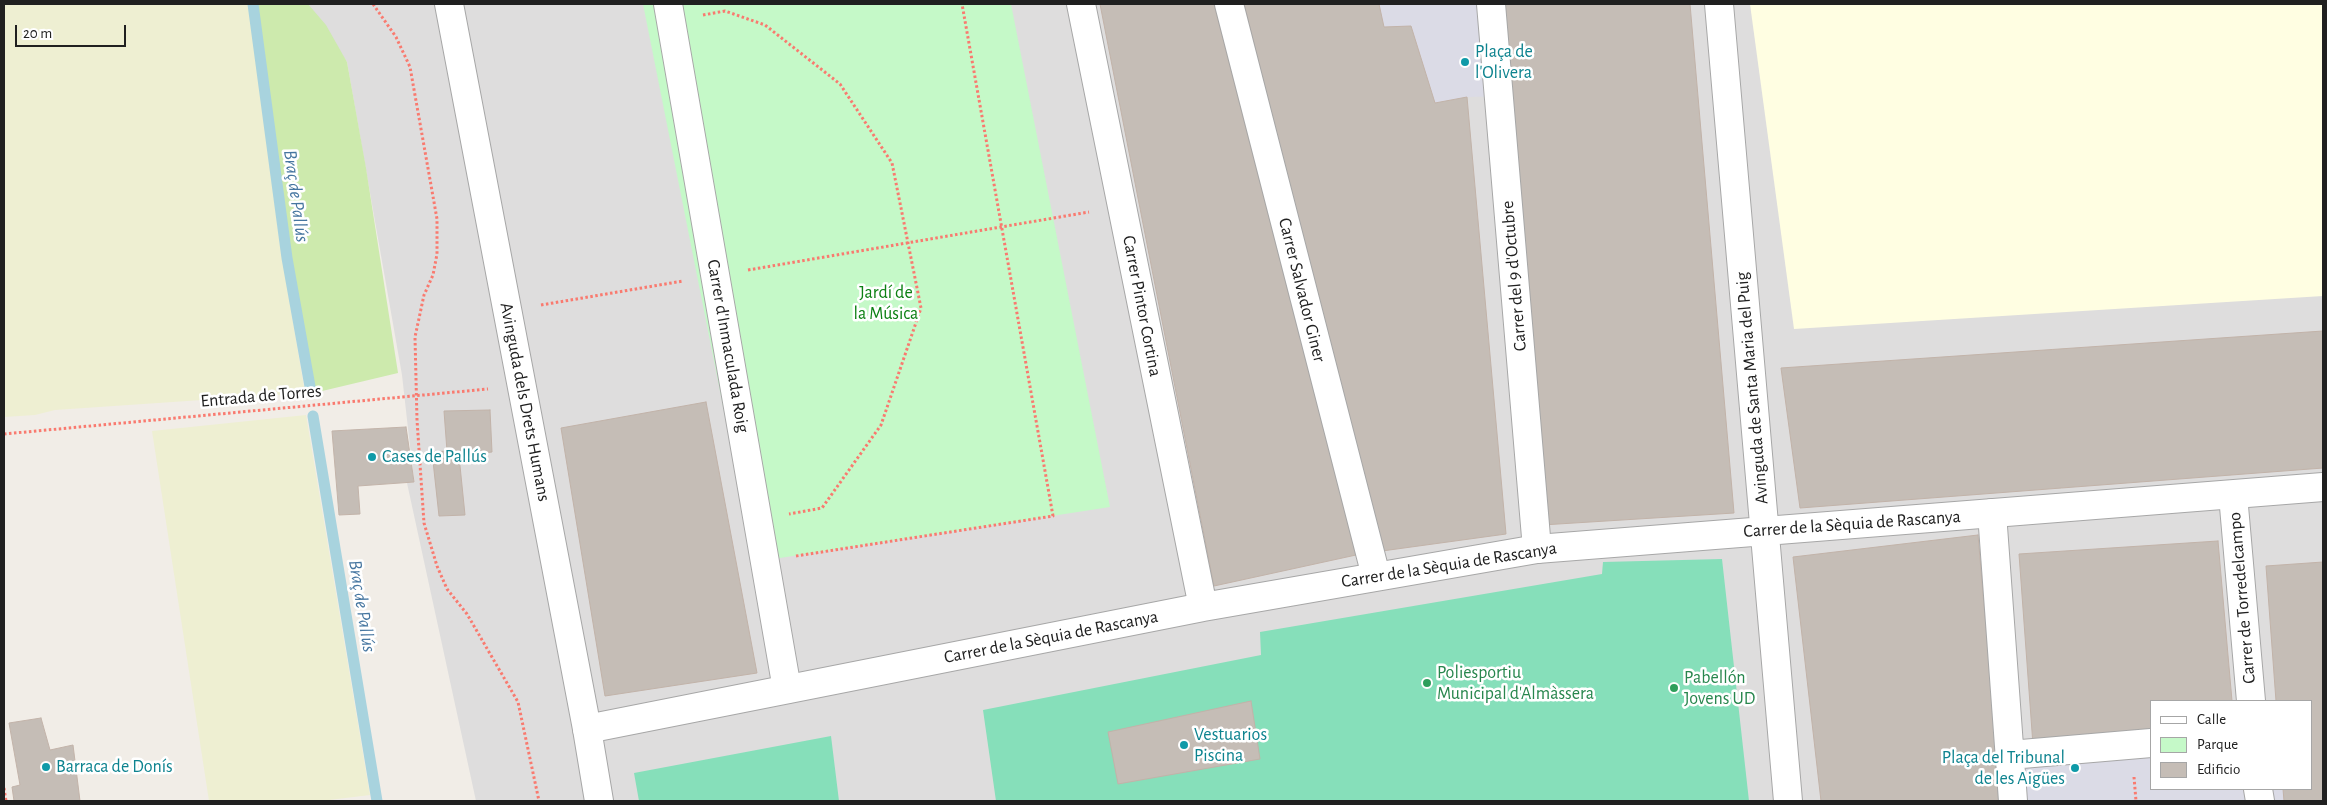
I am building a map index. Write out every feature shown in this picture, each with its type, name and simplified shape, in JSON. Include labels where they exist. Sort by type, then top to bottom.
[{"type":"street","name":"Avinguda dels Drets Humans","points":[[449,4],[587,729],[599,801]]},
{"type":"street","name":"Carrer Pintor Cortina","points":[[1081,4],[1203,607]]},
{"type":"street","name":"Carrer Salvador Giner","points":[[1229,4],[1376,576]]},
{"type":"street","name":"Carrer del 9 d'Octubre","points":[[1490,4],[1537,549]]},
{"type":"street","name":"Avinguda de Santa Maria del Puig","points":[[1718,4],[1788,801]]},
{"type":"street","name":"Carrer d'Inmaculada Roig","points":[[669,12],[787,689]]},
{"type":"street","name":"Carrer de la Sèquia de Rascanya","points":[[587,729],[1203,607],[1537,549],[2323,487]]},
{"type":"street","name":"Carrer de Torredelcampo","points":[[2233,494],[2251,700]]},
{"type":"street","points":[[1992,513],[2013,801]]},
{"type":"street","points":[[2010,755],[2150,743]]},
{"type":"path","points":[[373,4],[396,37],[410,67],[437,218],[437,254],[433,275],[424,295],[415,337],[416,395],[424,523],[437,566],[448,589],[467,614],[518,702],[538,801]]},
{"type":"path","points":[[766,560],[1053,516],[962,4]]},
{"type":"path","points":[[669,12],[725,11],[765,25],[840,84],[892,163],[921,308],[881,425],[822,508],[759,520]]},
{"type":"path","points":[[508,311],[1122,206]]},
{"type":"path","name":"Entrada de Torres","points":[[4,434],[522,386]]},
{"type":"path","points":[[4,788],[6,801]]},
{"type":"shaded area","points":[[4,4],[249,4],[279,238],[305,393],[55,410],[35,415],[4,417]]},
{"type":"shaded area","points":[[308,4],[2323,4],[2323,801],[476,801],[407,483],[414,482],[402,375],[347,62]]},
{"type":"shaded area","name":"Plaça de l'Olivera","points":[[1379,4],[1503,4],[1510,96],[1467,97],[1435,103],[1411,26],[1384,27]]},
{"type":"shaded area","points":[[1750,4],[2323,4],[2323,296],[1794,329]]},
{"type":"shaded area","points":[[306,415],[370,795],[321,801],[209,801],[152,431]]},
{"type":"shaded area","name":"Plaça del Tribunal de les Aigües","points":[[2150,734],[2150,790],[2283,790],[2284,801],[2001,801],[2033,745]]},
{"type":"green space","points":[[257,4],[308,4],[326,25],[347,62],[366,168],[398,373],[318,392],[314,389],[289,254]]},
{"type":"green space","name":"Jardí de la Música","points":[[643,4],[1011,4],[1110,507],[754,562]]},
{"type":"green space","name":"Poliesportiu Municipal d'Almàssera","points":[[1722,559],[1749,801],[996,801],[983,710],[1261,655],[1260,632],[1602,574],[1603,562]]},
{"type":"green space","points":[[831,736],[839,801],[639,801],[634,773]]},
{"type":"building","points":[[1100,4],[1214,4],[1356,555],[1214,586]]},
{"type":"building","points":[[1244,4],[1379,4],[1384,27],[1411,26],[1435,103],[1467,97],[1506,534],[1382,551]]},
{"type":"building","points":[[1503,4],[1690,4],[1734,513],[1542,525]]},
{"type":"building","points":[[2323,331],[2323,468],[1800,508],[1781,368]]},
{"type":"building","points":[[706,402],[757,673],[605,696],[561,428]]},
{"type":"building","points":[[490,410],[492,452],[459,456],[465,515],[439,516],[432,452],[447,451],[444,411]]},
{"type":"building","name":"Cases de Pallús","points":[[406,427],[414,482],[358,486],[360,514],[339,515],[332,431]]},
{"type":"building","points":[[1978,535],[2001,801],[1821,801],[1793,557]]},
{"type":"building","points":[[2218,541],[2232,700],[2150,700],[2150,734],[2033,745],[2019,554]]},
{"type":"building","points":[[2323,562],[2323,801],[2284,801],[2283,790],[2312,790],[2312,700],[2276,700],[2266,566]]},
{"type":"building","name":"Vestuarios Piscina","points":[[1251,701],[1260,759],[1118,784],[1108,732]]},
{"type":"building","name":"Barraca de Donís","points":[[41,718],[50,750],[73,745],[80,801],[14,801],[12,787],[20,785],[9,723]]},
{"type":"waterway","name":"Braç de Pallús","points":[[253,4],[287,258],[311,392]]},
{"type":"waterway","name":"Braç de Pallús","points":[[313,416],[377,801]]},
{"type":"place","name":"Plaça de l'Olivera","points":[[1465,62]]},
{"type":"place","name":"Cases de Pallús","points":[[372,457]]},
{"type":"place","name":"Poliesportiu Municipal d'Almàssera","points":[[1427,683]]},
{"type":"place","name":"Pabellón Jovens UD","points":[[1674,688]]},
{"type":"place","name":"Vestuarios Piscina","points":[[1184,745]]},
{"type":"place","name":"Barraca de Donís","points":[[46,767]]},
{"type":"place","name":"Plaça del Tribunal de les Aigües","points":[[2075,768]]}]
